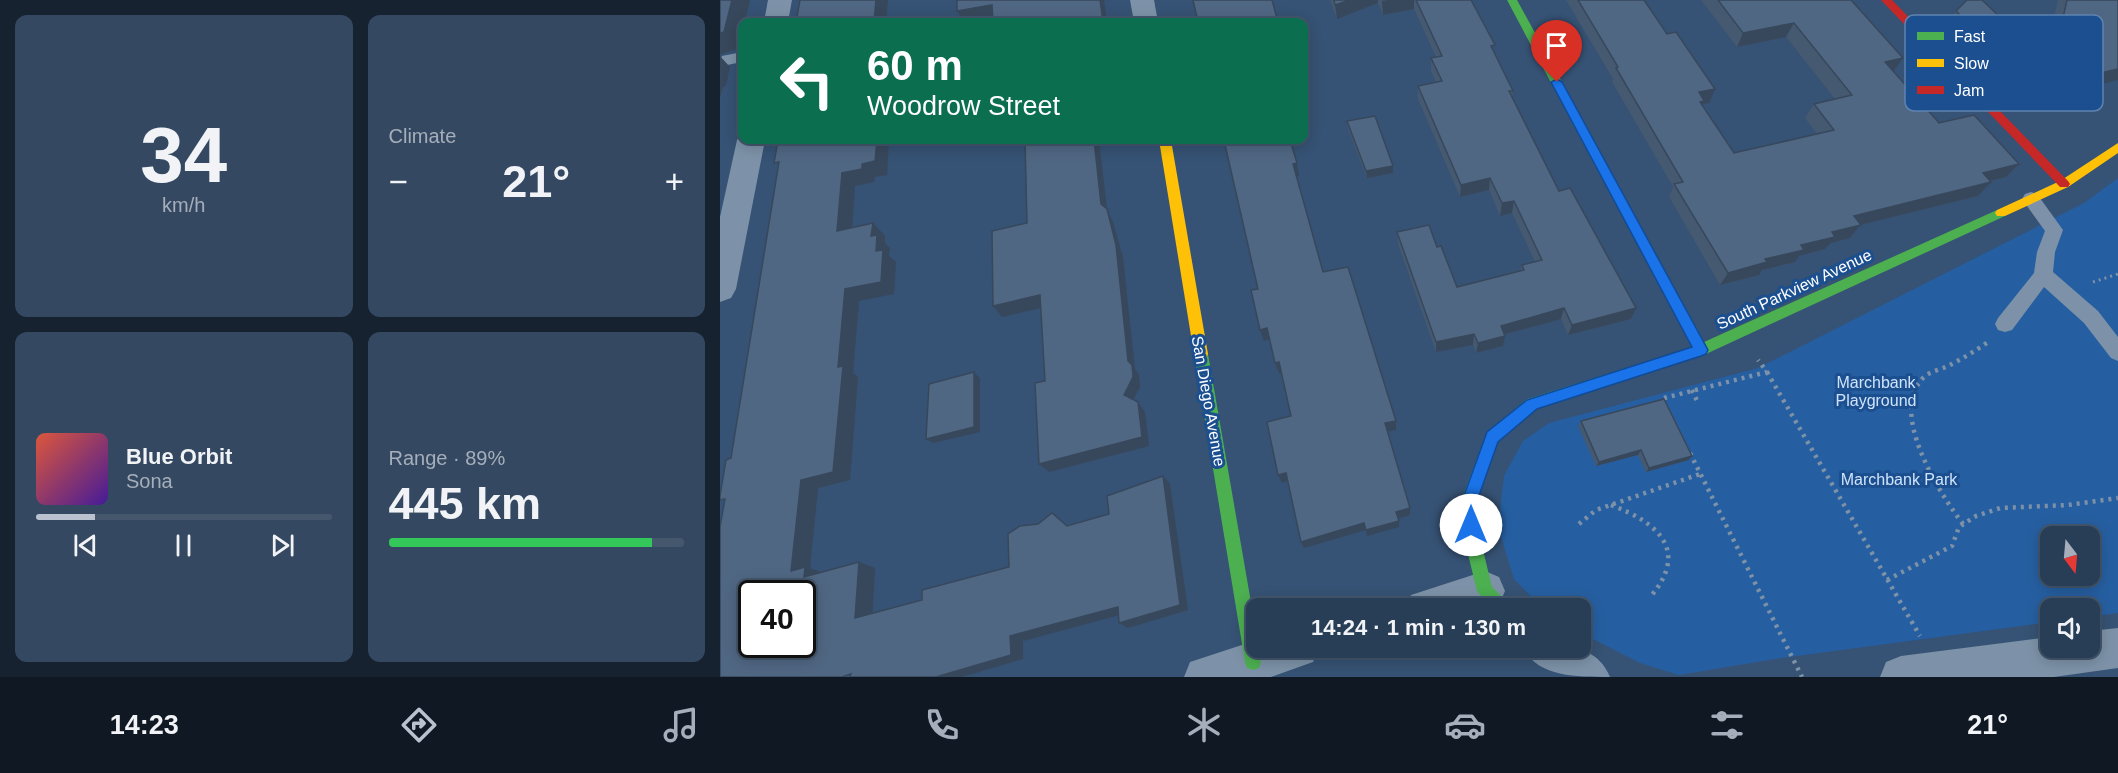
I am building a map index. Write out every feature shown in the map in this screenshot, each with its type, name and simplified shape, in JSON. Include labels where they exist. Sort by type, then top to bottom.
[{"type":"street","points":[[777,18],[780,0]]},
{"type":"street","points":[[1142,0],[1145,18]]},
{"type":"street","points":[[1512,0],[1701,350]]},
{"type":"street","points":[[1886,0],[1905,20]]},
{"type":"street","points":[[1993,111],[2064,184]]},
{"type":"street","points":[[720,289],[750,144]]},
{"type":"street","name":"San Diego Avenue","points":[[1166,144],[1253,662]]},
{"type":"street","name":"South Parkview Avenue","points":[[1492,598],[1474,546],[1468,504],[1492,437],[1532,404],[1701,350],[2064,184],[2118,147]]},
{"type":"street","points":[[1900,677],[2118,648]]},
{"type":"street","points":[[1205,677],[1266,658]]},
{"type":"street","points":[[1559,658],[1589,677]]},
{"type":"lane","points":[[2005,324],[2043,275],[2046,252],[2054,230],[2031,199]]},
{"type":"lane","points":[[2043,275],[2091,317],[2118,352]]},
{"type":"path","points":[[2093,282],[2118,274]]},
{"type":"path","points":[[1963,524],[1936,487],[1920,445],[1911,413],[1915,388],[1924,377],[1952,364],[1995,338],[2005,324]]},
{"type":"path","points":[[1767,372],[1941,671]]},
{"type":"path","points":[[1668,410],[1663,399],[1692,390]]},
{"type":"path","points":[[1689,452],[1802,677]]},
{"type":"path","points":[[1579,524],[1596,510],[1700,474]]},
{"type":"path","points":[[1887,580],[1952,546],[1959,527],[1976,516],[2000,508],[2068,505],[2118,498]]},
{"type":"path","points":[[1611,505],[1645,518],[1665,544],[1669,558],[1667,574],[1659,589],[1651,596]]},
{"type":"green space","name":"Marchbank Park","points":[[2118,178],[2118,613],[2100,616],[2100,598],[2040,598],[2040,623],[1775,659],[1679,675],[1640,663],[1591,638],[1591,598],[1532,598],[1514,579],[1498,527],[1504,476],[1523,441],[1549,423],[1758,368],[2084,203]]},
{"type":"building","points":[[720,0],[732,0],[724,32],[720,33]]},
{"type":"building","points":[[800,0],[876,0],[874,18],[797,18]]},
{"type":"building","points":[[957,0],[1100,0],[1102,18],[993,18],[992,5],[957,11]]},
{"type":"building","points":[[1193,0],[1272,0],[1277,18],[1197,18]]},
{"type":"building","points":[[1334,0],[1350,0],[1335,5]]},
{"type":"building","points":[[1416,0],[1471,0],[1495,45],[1491,46],[1513,91],[1509,91],[1559,191],[1570,188],[1636,308],[1572,325],[1564,308],[1501,326],[1505,336],[1478,343],[1474,334],[1436,342],[1397,232],[1429,225],[1437,247],[1441,246],[1457,287],[1524,270],[1522,265],[1542,260],[1514,201],[1502,203],[1490,178],[1461,185],[1418,86],[1442,81],[1431,58],[1442,56]]},
{"type":"building","points":[[1578,0],[1644,0],[1667,34],[1676,32],[1715,89],[1699,92],[1704,101],[1700,102],[1734,153],[1834,130],[1814,104],[1852,95],[1794,23],[1743,33],[1718,0],[1851,0],[1903,58],[1885,62],[1905,85],[1905,111],[1928,111],[1939,123],[1974,115],[2019,164],[1983,173],[1991,182],[1854,216],[1861,225],[1832,232],[1835,237],[1801,245],[1804,250],[1765,259],[1767,262],[1728,273],[1674,184],[1683,182],[1616,68],[1618,67]]},
{"type":"building","points":[[1967,0],[1982,0],[1998,15],[1960,15],[1956,11]]},
{"type":"building","points":[[2067,0],[2118,0],[2118,69],[2103,72],[2103,15],[2064,15]]},
{"type":"building","points":[[1375,116],[1393,166],[1366,171],[1347,121]]},
{"type":"building","points":[[777,144],[877,144],[875,161],[862,164],[862,169],[842,173],[837,231],[873,223],[871,236],[877,235],[876,251],[883,250],[881,282],[845,289],[838,367],[843,366],[833,472],[801,480],[791,571],[805,567],[804,577],[859,562],[855,618],[922,600],[922,590],[1009,567],[1008,534],[1020,526],[1038,524],[1052,513],[1067,526],[1109,514],[1107,496],[1163,476],[1180,605],[1119,623],[1118,607],[1010,636],[1011,655],[936,677],[850,677],[851,674],[842,677],[720,677],[720,527],[725,499],[720,500],[720,496],[726,460],[731,458],[779,162],[774,163]]},
{"type":"building","points":[[1025,144],[1094,144],[1101,204],[1107,209],[1116,245],[1128,361],[1132,365],[1133,377],[1124,395],[1138,402],[1142,437],[1039,464],[1035,383],[1045,381],[1040,295],[993,306],[992,231],[1027,223]]},
{"type":"building","points":[[1225,144],[1291,144],[1297,163],[1293,164],[1323,272],[1348,267],[1396,421],[1385,423],[1410,508],[1396,512],[1399,521],[1366,530],[1364,523],[1301,542],[1286,473],[1278,475],[1267,422],[1291,416],[1279,362],[1275,363],[1267,328],[1260,330],[1251,290],[1258,289]]},
{"type":"building","points":[[974,372],[974,427],[926,439],[929,384]]},
{"type":"building","points":[[1664,399],[1692,456],[1649,468],[1641,450],[1599,462],[1581,421]]},
{"type":"traffic: fast","points":[[1512,0],[1701,350]]},
{"type":"traffic: fast","points":[[1492,598],[1485,591],[1474,546],[1468,504],[1492,437],[1532,404],[1701,350],[2001,213]]},
{"type":"traffic: fast","points":[[1201,354],[1253,662]]},
{"type":"traffic: slow","points":[[1166,144],[1201,354]]},
{"type":"traffic: slow","points":[[2001,213],[2064,184],[2118,147]]},
{"type":"traffic: jam","points":[[1886,0],[1905,20]]},
{"type":"traffic: jam","points":[[1993,111],[2064,184]]},
{"type":"route","points":[[1471,525],[1468,504],[1492,437],[1532,404],[1701,350],[1557,82]]},
{"type":"park label","name":"Marchbank Playground","points":[[1876,391]]}]
